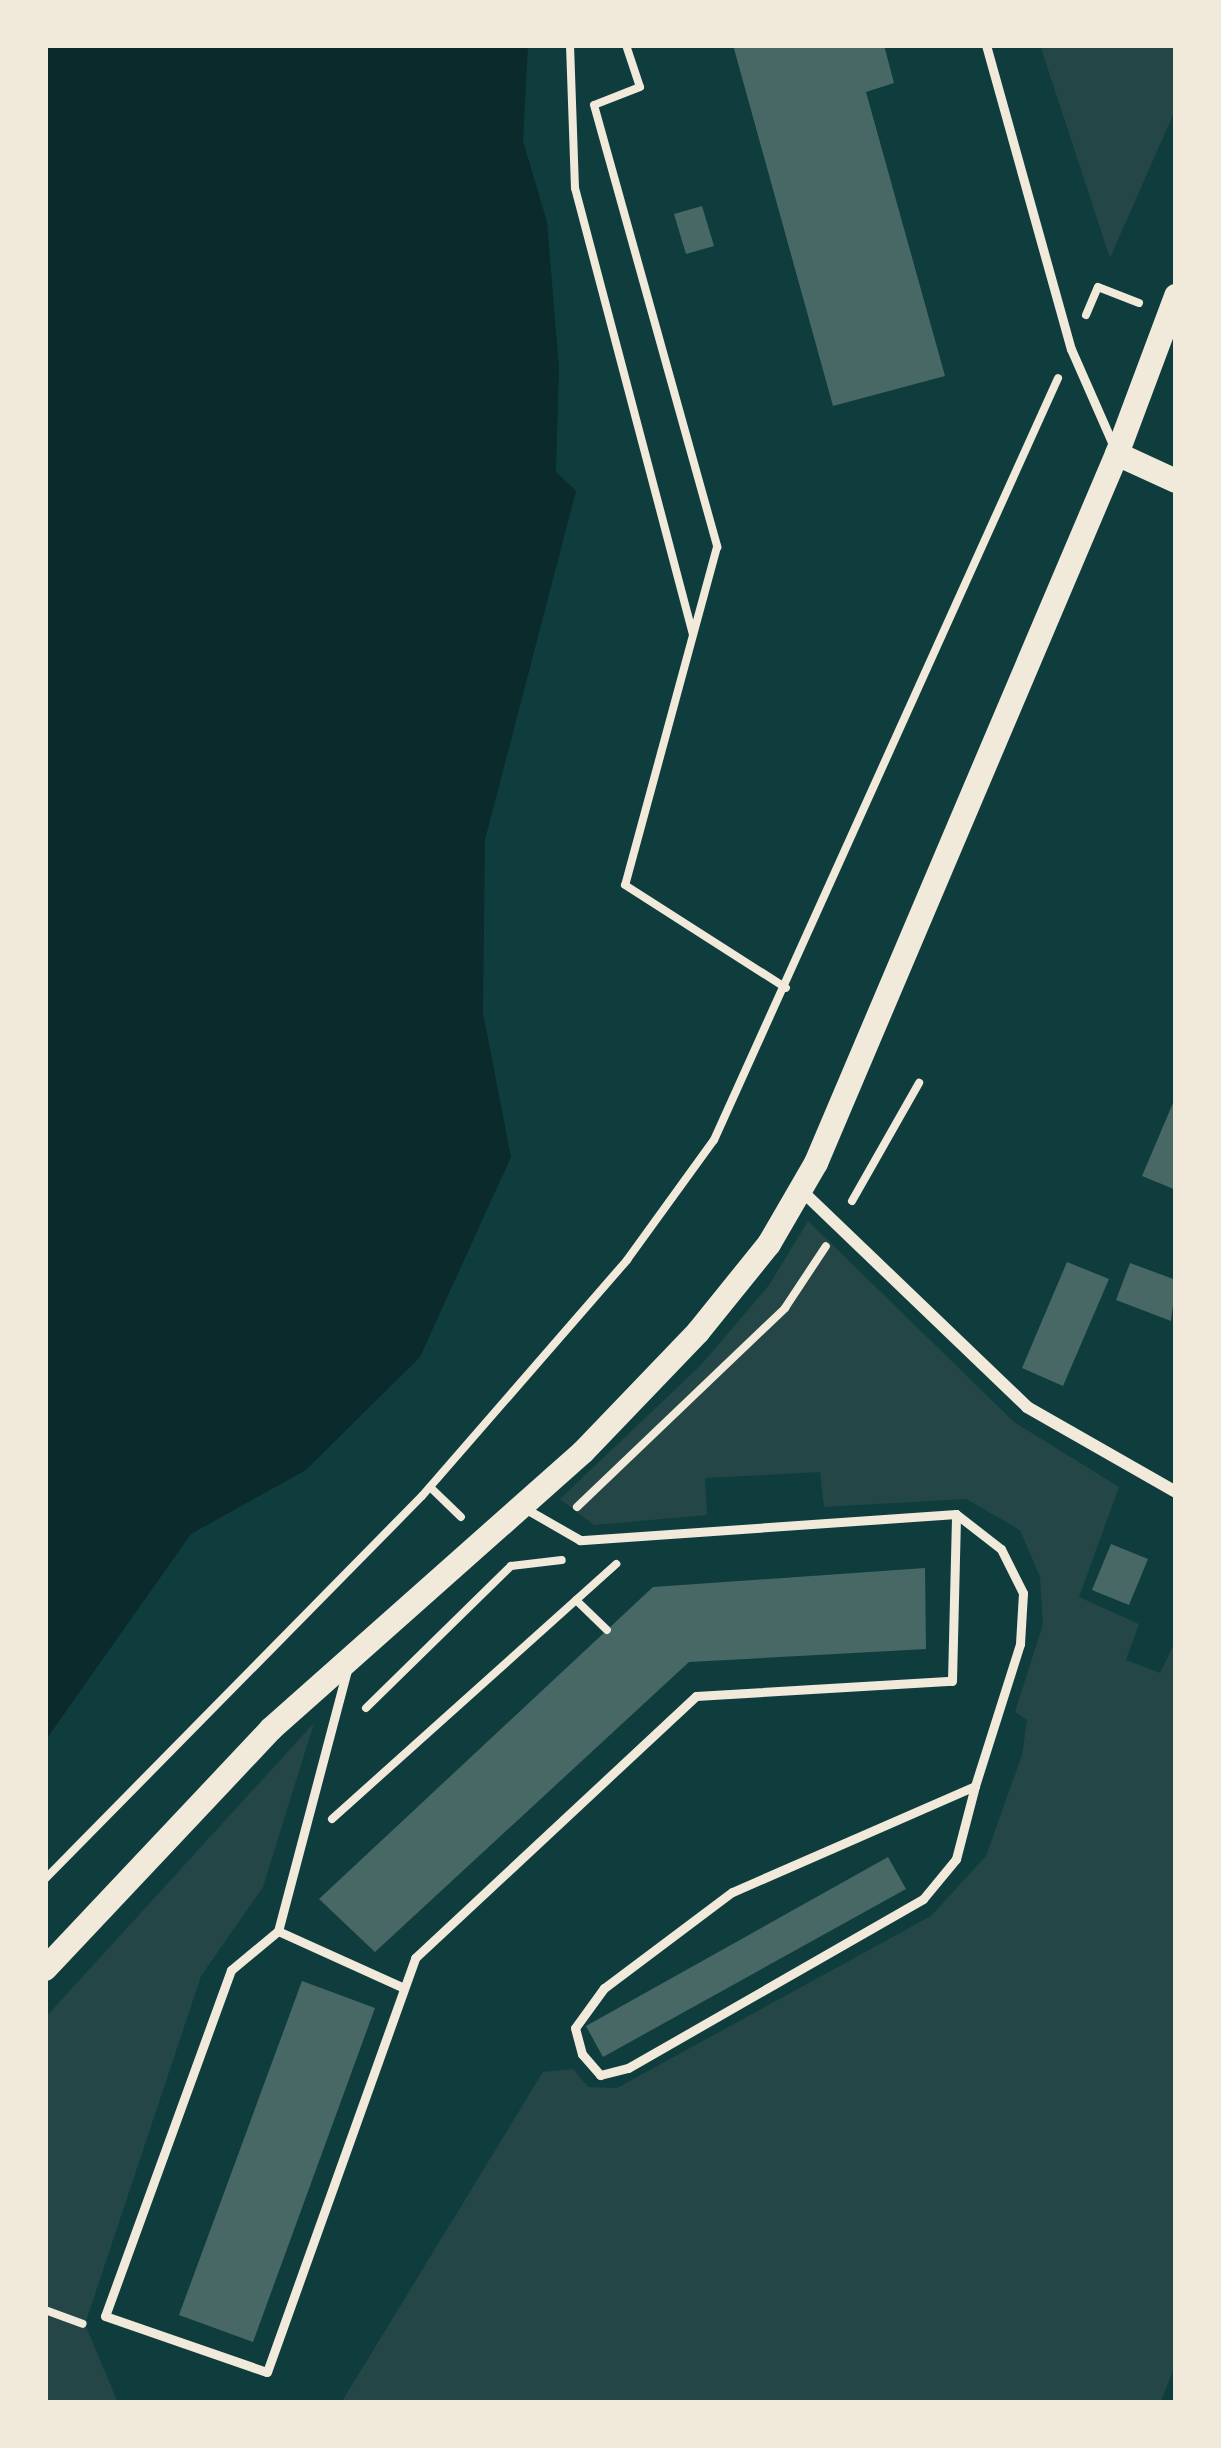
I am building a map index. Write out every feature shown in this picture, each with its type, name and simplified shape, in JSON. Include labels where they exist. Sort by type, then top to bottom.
[{"type":"main road","points":[[45,1969],[271,1729],[523,1508],[698,1332],[801,1190],[1118,454],[1172,306]]},
{"type":"main road","points":[[1118,454],[1176,481]]},
{"type":"street","points":[[801,1190],[1027,1407],[1176,1492]]},
{"type":"lane","points":[[986,45],[1070,349],[1118,454]]},
{"type":"lane","points":[[523,1508],[580,1540],[956,1514],[1001,1549],[1023,1593],[1020,1645],[956,1859],[923,1900],[628,2068],[600,2075],[582,2054],[575,2028],[604,1988],[732,1892],[975,1786]]},
{"type":"lane","points":[[350,1659],[278,1931],[231,1970],[105,2315],[267,2372],[415,1958],[696,1696],[952,1681],[956,1514]]},
{"type":"lane","points":[[278,1931],[404,1988]]},
{"type":"path","points":[[570,45],[575,188],[693,635]]},
{"type":"path","points":[[626,45],[640,87],[594,105],[717,547],[625,885],[786,988]]},
{"type":"path","points":[[45,1879],[422,1496],[627,1260],[715,1139],[1098,287],[1172,306]]},
{"type":"path","points":[[296,1852],[629,1553],[605,1556]]},
{"type":"path","points":[[366,1708],[511,1566],[582,1558]]},
{"type":"path","points":[[576,1600],[607,1630]]},
{"type":"path","points":[[45,2310],[85,2324]]},
{"type":"shaded area","points":[[45,45],[528,45],[523,141],[547,222],[559,367],[556,472],[576,491],[485,840],[483,1013],[511,1157],[420,1357],[306,1470],[191,1534],[45,1741]]},
{"type":"shaded area","points":[[1040,45],[1176,45],[1176,108],[1110,258]]},
{"type":"shaded area","points":[[808,1221],[1014,1422],[1119,1487],[1079,1597],[1139,1624],[1126,1660],[1160,1673],[1176,1640],[1176,2364],[1160,2403],[341,2403],[543,2072],[573,2069],[588,2087],[617,2088],[931,1916],[986,1856],[1022,1755],[1027,1720],[1015,1712],[1043,1624],[1040,1577],[1020,1530],[966,1499],[824,1507],[820,1472],[705,1478],[707,1515],[594,1525],[560,1499],[701,1365],[769,1285]]},
{"type":"shaded area","points":[[314,1723],[263,1887],[201,1976],[85,2324],[118,2403],[45,2403],[45,2018]]},
{"type":"building","points":[[733,45],[884,45],[894,83],[866,92],[945,376],[833,406]]},
{"type":"building","points":[[702,206],[714,246],[686,254],[674,214]]},
{"type":"building","points":[[1176,1096],[1176,1190],[1142,1176]]},
{"type":"building","points":[[1067,1262],[1109,1279],[1063,1386],[1022,1368]]},
{"type":"building","points":[[1130,1263],[1176,1280],[1171,1321],[1116,1300]]},
{"type":"building","points":[[1111,1544],[1148,1559],[1129,1605],[1092,1590]]},
{"type":"building","points":[[925,1568],[926,1649],[689,1662],[375,1952],[319,1899],[653,1587]]},
{"type":"building","points":[[888,1857],[906,1889],[603,2057],[586,2026]]},
{"type":"building","points":[[302,1981],[375,2008],[253,2342],[179,2315]]}]
